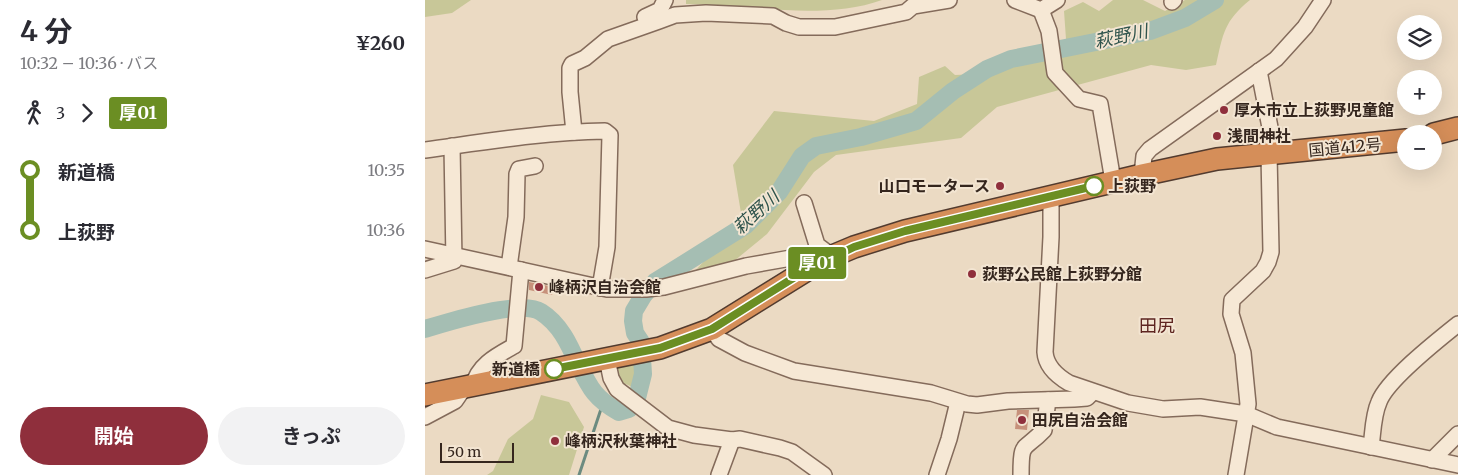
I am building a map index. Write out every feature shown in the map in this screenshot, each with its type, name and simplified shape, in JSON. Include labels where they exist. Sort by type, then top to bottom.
[{"type":"highway","points":[[1442,132],[1458,128]]},
{"type":"highway","name":"国道412号","points":[[425,395],[660,348],[712,329],[829,257],[905,231],[1141,174],[1217,159],[1397,141]]},
{"type":"street","points":[[574,132],[570,92],[570,68],[572,64],[585,58],[616,31],[660,10],[665,0]]},
{"type":"street","points":[[608,39],[675,15],[706,13],[773,16],[799,27],[835,27],[906,12],[913,6],[949,0]]},
{"type":"street","points":[[1015,0],[1041,10],[1049,31],[1052,64],[1055,73],[1079,99],[1100,104],[1113,181]]},
{"type":"street","points":[[1041,10],[1057,0]]},
{"type":"street","points":[[1141,174],[1144,156],[1150,149],[1259,71],[1290,45],[1323,0]]},
{"type":"street","points":[[1236,475],[1248,404],[1243,353],[1230,309],[1231,300],[1263,271],[1271,252],[1272,153],[1259,71]]},
{"type":"street","points":[[425,150],[574,132],[605,131],[610,135],[607,246],[600,288]]},
{"type":"street","points":[[425,270],[454,261],[452,146]]},
{"type":"street","points":[[425,417],[455,402],[484,365],[514,346],[519,298],[515,269],[517,174],[519,169],[535,166]]},
{"type":"street","points":[[1051,197],[1051,237],[1044,332],[1045,357],[1053,370],[1062,379],[1093,392],[1128,403],[1163,409],[1200,406],[1246,414],[1277,428],[1458,466]]},
{"type":"street","points":[[804,212],[817,245],[829,257]]},
{"type":"street","points":[[425,249],[600,288],[645,290],[746,266],[791,258],[806,270]]},
{"type":"street","points":[[1371,447],[1378,403],[1382,394],[1417,358],[1458,324]]},
{"type":"street","points":[[712,329],[719,339],[745,353],[794,371],[931,393],[957,402],[977,405],[1008,401],[1087,398],[1093,392]]},
{"type":"street","points":[[601,360],[617,388],[669,428],[694,435],[732,440],[740,439],[791,452],[824,475]]},
{"type":"street","points":[[1021,475],[1021,452],[1026,444],[1044,430],[1048,400]]},
{"type":"street","points":[[937,475],[949,439],[957,402]]},
{"type":"street","points":[[1432,460],[1458,434]]},
{"type":"street","points":[[719,475],[732,440]]},
{"type":"shaded area","points":[[425,0],[471,0],[452,13],[425,17]]},
{"type":"shaded area","points":[[686,0],[882,0],[836,10],[811,11],[686,4]]},
{"type":"shaded area","points":[[1113,0],[1143,0],[1165,11],[1185,0],[1250,0],[1235,15],[1226,29],[1216,65],[1186,70],[1151,65],[997,107],[961,138],[836,155],[814,172],[767,234],[728,266],[694,272],[707,258],[724,246],[742,219],[733,165],[774,111],[874,121],[917,104],[919,77],[945,66],[955,75],[999,73],[1066,39],[1064,11],[1083,2],[1099,11]]},
{"type":"shaded area","points":[[635,362],[634,388],[626,384],[620,386],[614,366]]},
{"type":"shaded area","points":[[541,395],[569,402],[584,427],[569,475],[487,475],[493,471],[508,439],[533,419]]},
{"type":"building","name":"峰柄沢自治会館","points":[[529,282],[554,287],[552,295],[529,290]]},
{"type":"building","name":"田尻自治会館","points":[[1017,410],[1029,410],[1027,430],[1015,429]]},
{"type":"waterway","name":"萩野川","points":[[425,329],[467,317],[502,310],[518,308],[541,312],[559,328],[594,392],[604,402],[619,412],[629,409],[637,398],[643,374],[641,342],[635,333],[633,321],[634,311],[643,296],[655,282],[746,225],[779,192],[802,156],[816,146],[861,137],[916,121],[953,91],[987,69],[1011,59],[1150,31],[1185,18],[1215,0]]},
{"type":"waterway","points":[[579,475],[603,403]]},
{"type":"bus line","name":"厚01","points":[[554,369],[660,348],[712,329],[823,260],[854,247],[905,231],[1094,186]]},
{"type":"place","name":"厚木市立上荻野児童館","points":[[1224,110]]},
{"type":"place","name":"浅間神社","points":[[1217,136]]},
{"type":"place","name":"山口モータース","points":[[1000,186]]},
{"type":"place","name":"上荻野","points":[[1094,186]]},
{"type":"place","name":"荻野公民館上荻野分館","points":[[972,274]]},
{"type":"place","name":"峰柄沢自治会館","points":[[539,287]]},
{"type":"place","name":"新道橋","points":[[554,369]]},
{"type":"place","name":"田尻自治会館","points":[[1022,420]]},
{"type":"place","name":"峰柄沢秋葉神社","points":[[555,441]]},
{"type":"district","name":"田尻","points":[[1157,325]]}]
